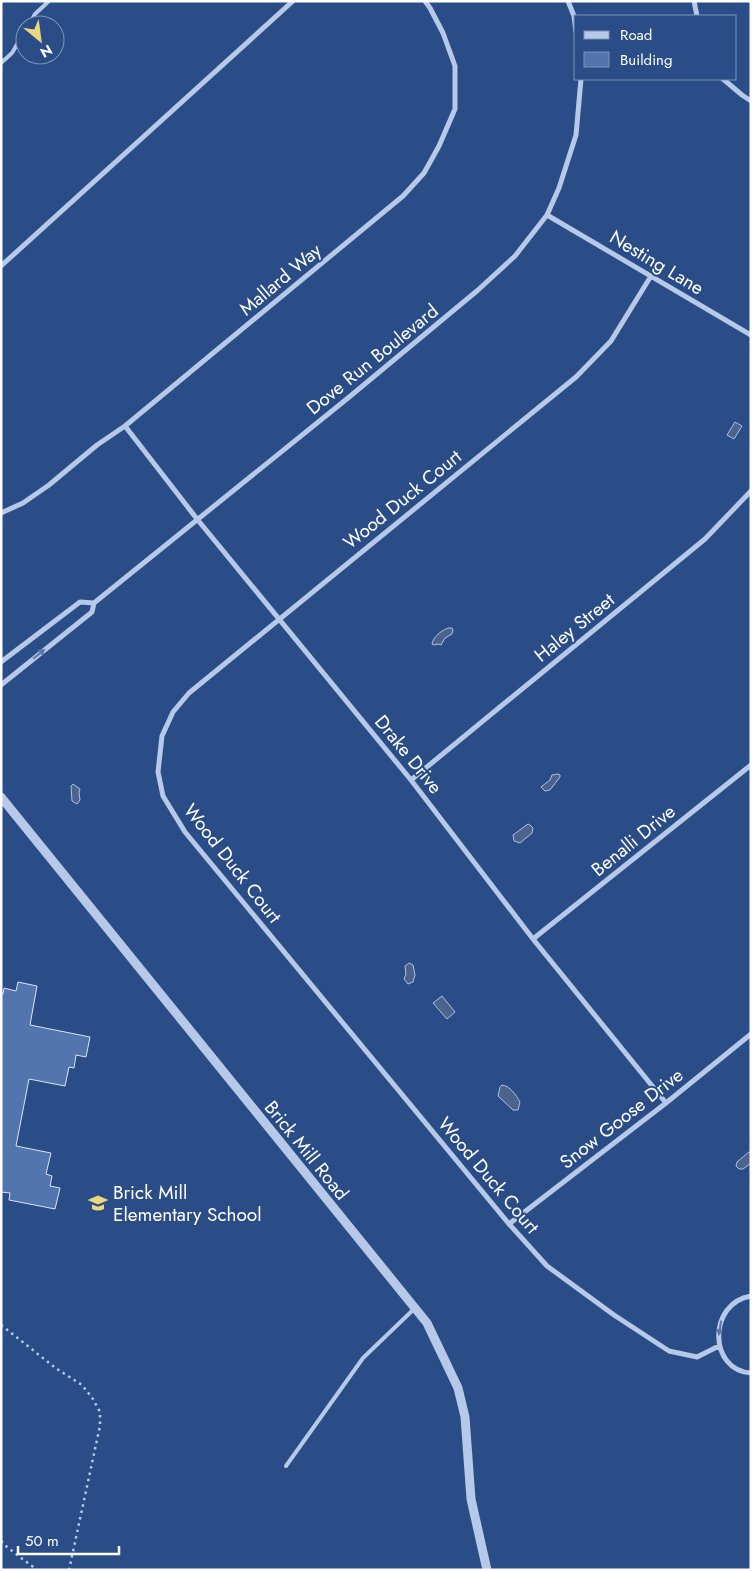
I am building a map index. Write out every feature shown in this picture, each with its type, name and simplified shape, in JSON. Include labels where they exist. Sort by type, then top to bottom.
[{"type":"street","points":[[1,266],[293,1]]},
{"type":"street","name":"Mallard Way","points":[[1,512],[23,503],[125,426],[403,196],[424,174],[455,109],[455,66],[443,33],[425,1]]},
{"type":"street","points":[[568,1],[574,16]]},
{"type":"street","points":[[694,1],[697,15]]},
{"type":"street","name":"Dove Run Boulevard","points":[[1,685],[92,612],[94,603],[348,398],[478,290],[515,256],[547,215],[559,188],[576,135],[581,80]]},
{"type":"street","points":[[724,80],[751,100]]},
{"type":"street","name":"Nesting Lane","points":[[547,215],[751,335]]},
{"type":"street","name":"Wood Duck Court","points":[[651,276],[611,341],[576,377],[189,692],[173,712],[162,736],[158,772],[163,796],[185,832],[509,1224],[547,1266],[614,1315],[670,1351],[697,1357],[719,1346]]},
{"type":"street","name":"Drake Drive","points":[[125,426],[197,519],[411,780],[533,939],[666,1103]]},
{"type":"street","name":"Haley Street","points":[[411,780],[706,539],[751,491]]},
{"type":"street","name":"Dove Run Boulevard","points":[[1,662],[80,602],[94,603]]},
{"type":"street","name":"Benalli Drive","points":[[533,939],[751,765]]},
{"type":"street","name":"Brick Mill Road","points":[[1,797],[427,1323],[458,1388],[465,1417],[471,1499],[487,1570]]},
{"type":"street","name":"Snow Goose Drive","points":[[509,1224],[666,1103],[751,1034]]},
{"type":"street","points":[[751,1296],[739,1300],[728,1308],[722,1318],[718,1331],[719,1346],[727,1360],[737,1369],[751,1373]]},
{"type":"lane","points":[[34,15],[49,1]]},
{"type":"lane","points":[[1,63],[15,48]]},
{"type":"lane","points":[[286,1466],[362,1358],[414,1309]]},
{"type":"path","points":[[1,1326],[56,1369],[82,1386],[93,1399],[100,1412],[100,1426],[69,1570]]},
{"type":"path","points":[[1,1541],[6,1547],[37,1570]]},
{"type":"water","points":[[735,422],[742,426],[734,439],[727,435]]},
{"type":"water","points":[[448,628],[452,628],[452,634],[445,638],[441,645],[432,644],[438,635]]},
{"type":"water","points":[[558,774],[560,777],[550,790],[545,791],[541,787],[550,780],[552,775]]},
{"type":"water","points":[[73,784],[80,789],[80,800],[77,804],[72,801],[71,786]]},
{"type":"water","points":[[528,824],[533,828],[532,833],[520,843],[514,841],[513,835]]},
{"type":"water","points":[[409,963],[413,965],[415,975],[413,982],[408,984],[404,979],[406,974],[405,966]]},
{"type":"water","points":[[442,996],[455,1012],[447,1019],[433,1003]]},
{"type":"water","points":[[502,1085],[515,1094],[520,1102],[518,1110],[513,1110],[498,1096]]},
{"type":"water","points":[[751,1152],[751,1163],[743,1169],[739,1169],[736,1166],[737,1162]]},
{"type":"building","points":[[18,982],[37,986],[30,1025],[90,1037],[86,1057],[76,1055],[74,1068],[69,1067],[65,1086],[29,1079],[16,1146],[51,1153],[46,1174],[52,1176],[50,1186],[60,1188],[55,1209],[9,1200],[10,1193],[1,1192],[1,994],[3,994],[4,988],[16,991]]},
{"type":"place","name":"Brick Mill Elementary School","points":[[98,1203]]}]
